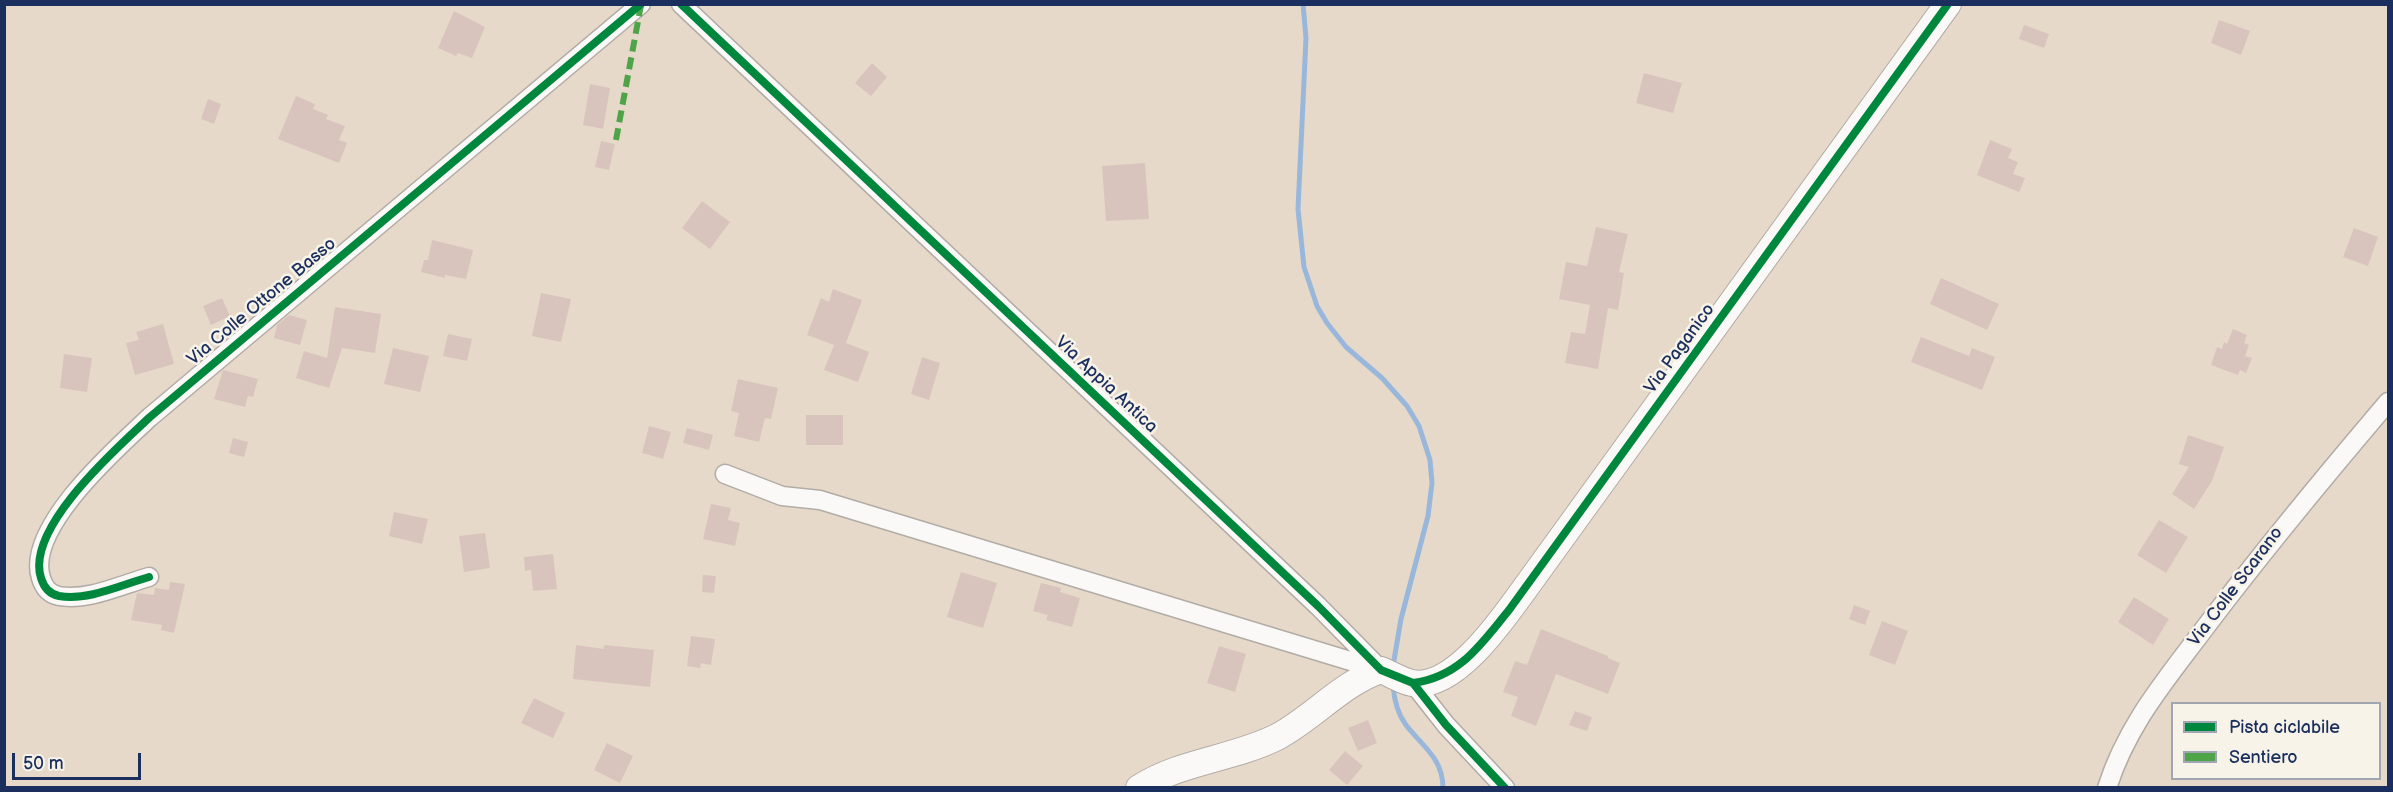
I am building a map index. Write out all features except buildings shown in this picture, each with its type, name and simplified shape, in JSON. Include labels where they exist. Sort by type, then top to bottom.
[{"type":"street","name":"Via Appia Antica","points":[[681,4],[1338,625],[1382,670],[1413,683],[1446,725],[1505,788]]},
{"type":"street","name":"Via Paganico","points":[[1413,683],[1436,679],[1457,667],[1476,650],[1509,610],[1948,4]]},
{"type":"street","name":"Via Colle Ottone Basso","points":[[149,578],[83,596],[60,596],[53,594],[44,586],[39,572],[39,557],[51,528],[72,497],[109,456],[150,417],[640,5]]},
{"type":"street","name":"Via Colle Scarano","points":[[2107,788],[2125,741],[2160,688],[2297,509],[2388,402]]},
{"type":"street","points":[[725,474],[782,496],[820,500],[1382,670]]},
{"type":"street","points":[[1323,652],[1338,625]]},
{"type":"street","points":[[1139,788],[1175,770],[1252,748],[1277,736],[1358,681],[1382,670]]},
{"type":"waterway","points":[[1303,4],[1306,38],[1298,209],[1304,267],[1317,306],[1327,323],[1346,347],[1382,378],[1407,406],[1419,426],[1430,460],[1432,483],[1428,516],[1401,619],[1393,666]]},
{"type":"waterway","points":[[1393,685],[1400,716],[1436,760],[1443,788]]},
{"type":"marked path","points":[[616,140],[641,5]]},
{"type":"cycle path","points":[[149,577],[81,596],[59,596],[47,590],[41,578],[40,558],[47,536],[77,490],[150,417],[641,4]]},
{"type":"cycle path","points":[[681,4],[1318,606],[1381,670],[1413,683],[1446,725],[1505,788]]},
{"type":"cycle path","points":[[1413,683],[1429,680],[1457,666],[1479,646],[1509,610],[1948,4]]}]
